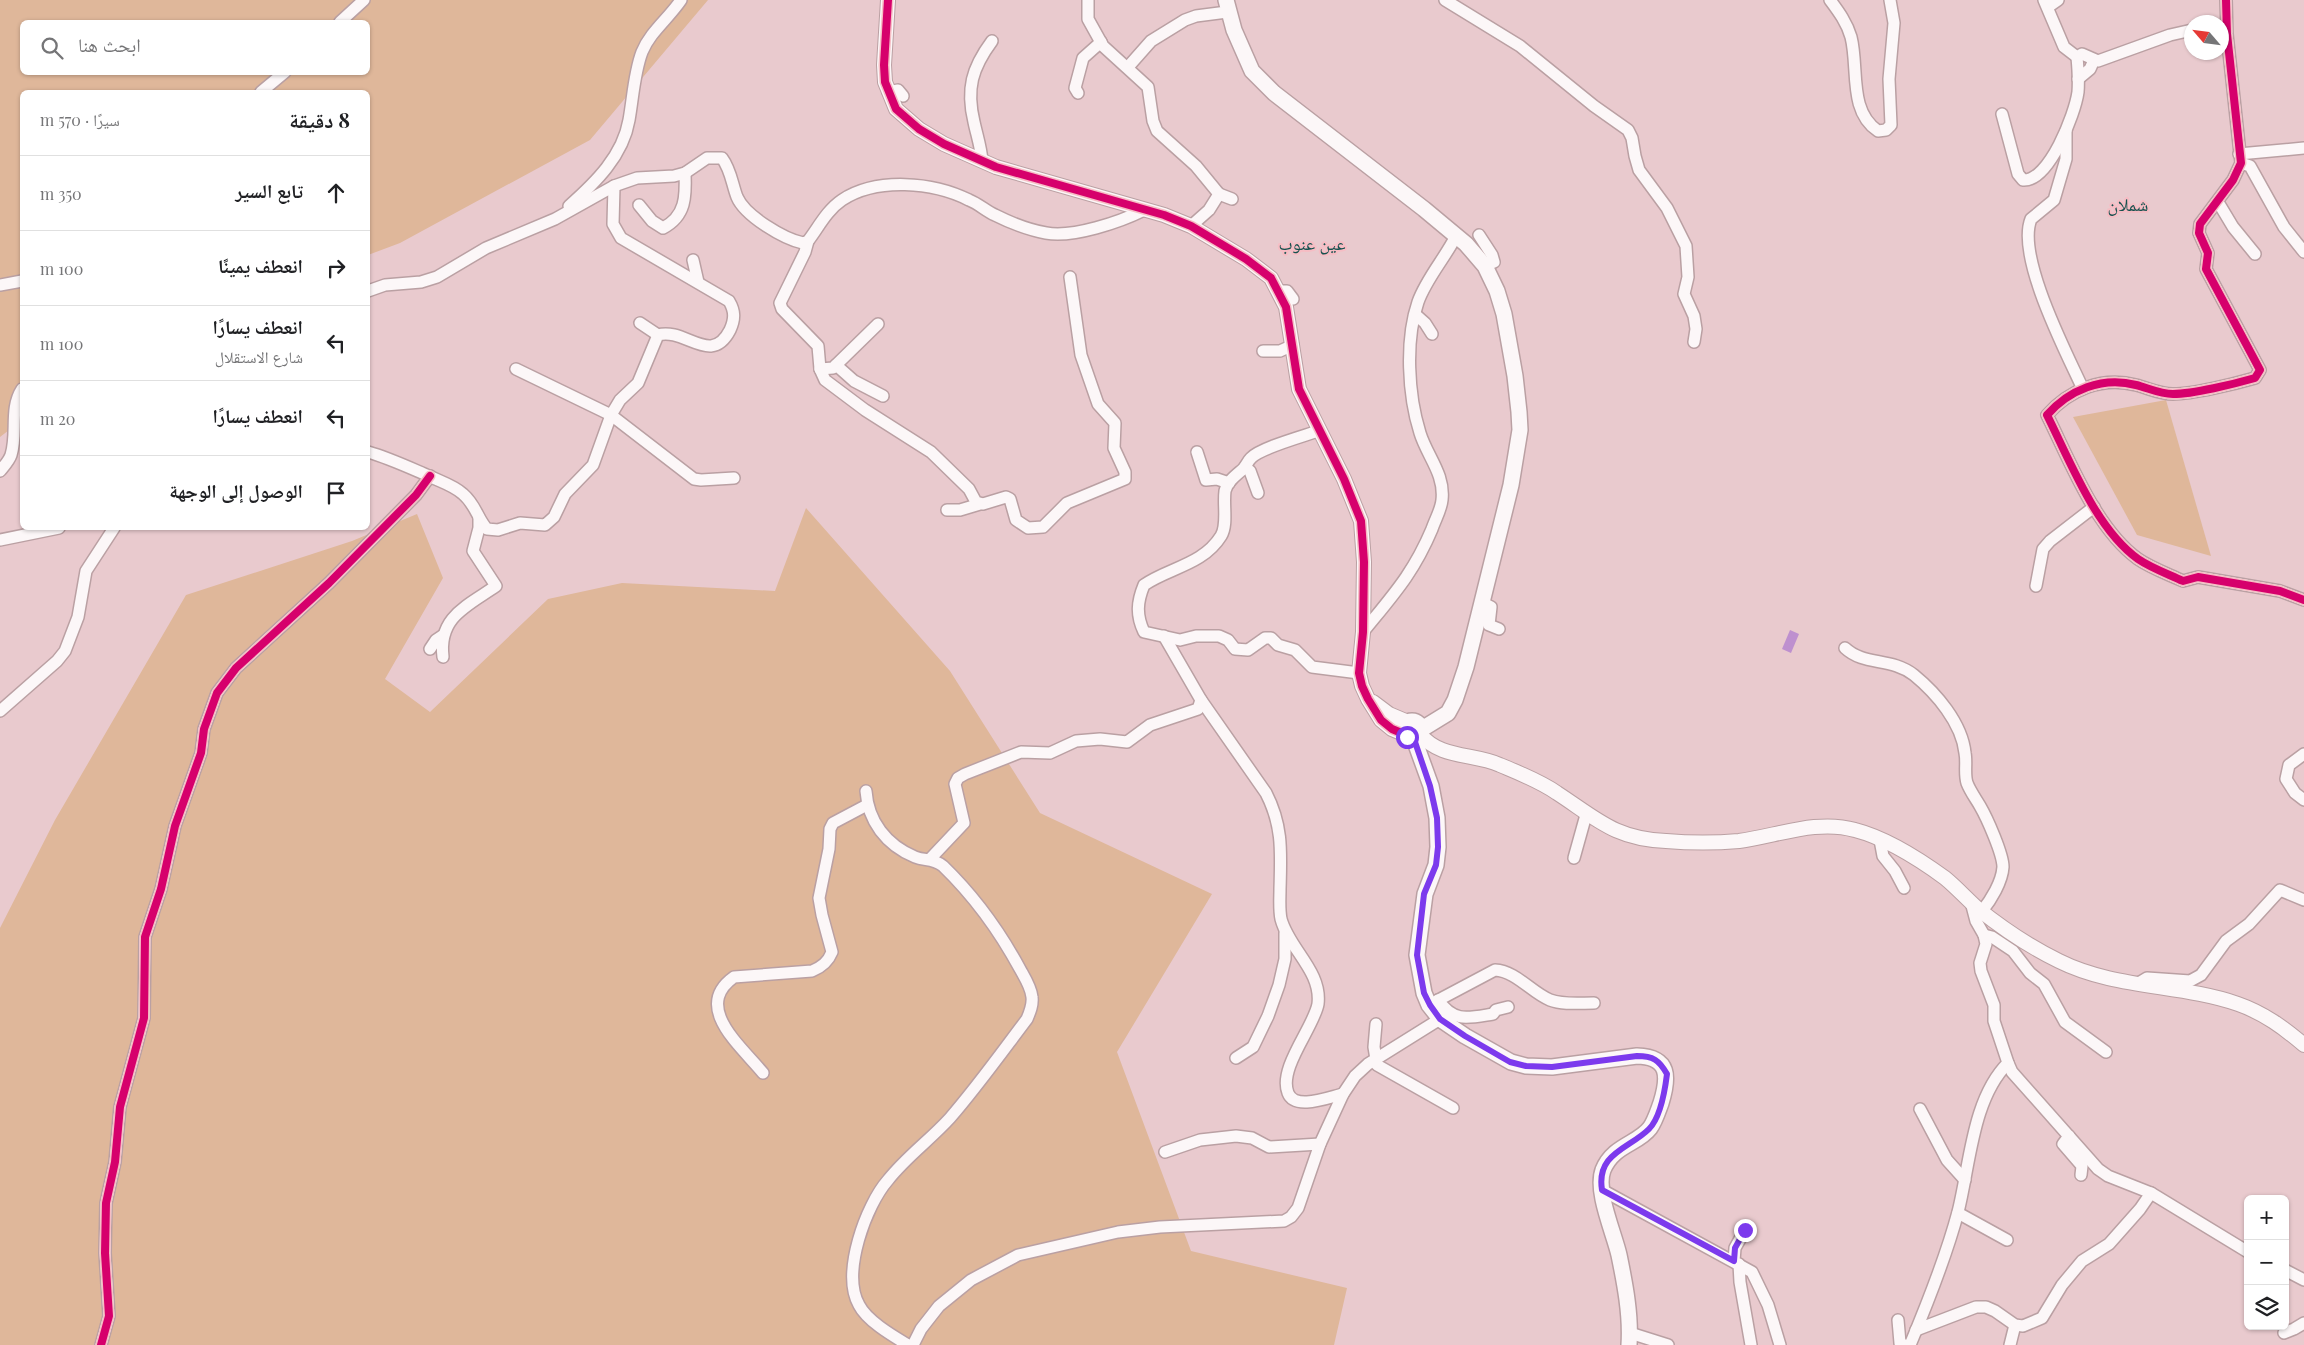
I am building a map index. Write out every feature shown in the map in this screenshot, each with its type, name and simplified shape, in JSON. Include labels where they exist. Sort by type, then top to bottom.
[{"type":"main road","points":[[1226,6],[1252,72],[1274,93],[1456,236],[1485,266],[1497,291],[1504,314],[1516,376],[1520,430],[1509,494],[1466,667],[1455,700],[1448,713],[1414,730],[1437,818],[1438,847],[1436,865],[1424,894],[1417,955],[1424,993],[1434,1002],[1440,1019],[1510,1062],[1526,1066],[1552,1067],[1637,1056],[1651,1056],[1661,1063],[1667,1074],[1657,1113],[1650,1129],[1616,1151],[1606,1163],[1601,1181],[1620,1260],[1627,1300],[1630,1339]]},
{"type":"street","points":[[342,20],[364,0]]},
{"type":"street","points":[[555,219],[600,178],[617,152],[629,122],[632,96],[642,52],[660,24],[681,0]]},
{"type":"street","points":[[888,0],[884,65],[888,92],[896,109],[919,129],[944,144],[982,161],[1028,178],[1144,210],[1191,226],[1258,267],[1271,278],[1280,292],[1286,307],[1299,389],[1318,431],[1344,479],[1361,521],[1364,562],[1363,632],[1359,673],[1368,699],[1414,730],[1428,744],[1443,751],[1494,762],[1520,774],[1556,792],[1586,815],[1616,832],[1665,841],[1737,841],[1811,828],[1840,827],[1862,832],[1880,840],[1945,878],[1976,906],[2026,942],[2059,961],[2108,978],[2221,999],[2240,1005],[2275,1022],[2304,1045]]},
{"type":"street","points":[[1088,0],[1088,19],[1101,42],[1148,88],[1153,121],[1158,131],[1196,166],[1219,194],[1232,199]]},
{"type":"street","points":[[1445,0],[1520,46],[1594,106],[1628,130],[1632,138],[1634,156],[1639,170],[1667,208],[1686,246],[1688,277],[1684,294],[1694,316],[1696,329],[1694,342]]},
{"type":"street","points":[[1830,0],[1847,24],[1851,38],[1858,103],[1868,124],[1878,131],[1886,130],[1891,125],[1889,79],[1894,23],[1890,0]]},
{"type":"street","points":[[2002,114],[2018,174],[2022,180],[2027,180],[2040,172],[2048,163],[2066,131],[2078,93],[2077,57],[2064,47],[2046,4],[2058,0]]},
{"type":"street","points":[[2225,15],[2226,0]]},
{"type":"street","points":[[1128,67],[1151,41],[1186,20],[1226,6]]},
{"type":"street","points":[[2077,57],[2082,54],[2098,61],[2184,32]]},
{"type":"street","points":[[982,161],[969,88],[976,67],[992,41]]},
{"type":"street","points":[[1078,93],[1075,88],[1083,58],[1101,42]]},
{"type":"street","points":[[2078,79],[2090,69],[2094,60]]},
{"type":"street","points":[[2228,60],[2240,158],[2233,180],[2200,224],[2199,233],[2208,253],[2206,269],[2260,370],[2255,378],[2173,394],[2122,383],[2092,384],[2082,387],[2046,415],[2110,534],[2140,560],[2183,581],[2198,577],[2280,591],[2304,600]]},
{"type":"street","points":[[263,90],[281,75]]},
{"type":"street","points":[[888,92],[898,90],[903,96]]},
{"type":"street","points":[[2066,131],[2066,159],[2054,200],[2031,219],[2029,234],[2038,286],[2082,387]]},
{"type":"street","points":[[2240,158],[2304,148]]},
{"type":"street","points":[[370,290],[385,285],[421,282],[437,277],[486,248],[555,219],[614,186],[637,178],[668,178],[685,173],[707,158],[722,158],[729,167],[741,205],[748,213],[798,242],[808,241]]},
{"type":"street","points":[[2240,158],[2250,166],[2284,227],[2304,252]]},
{"type":"street","points":[[639,205],[658,226],[663,228],[669,225],[676,220],[685,203],[685,173]]},
{"type":"street","points":[[980,504],[969,489],[940,459],[835,389],[825,380],[820,368],[818,346],[782,308],[780,303],[805,252],[808,241],[830,210],[840,201],[856,192],[886,186],[916,185],[956,193],[994,215],[1047,233],[1074,232],[1128,218],[1144,210]]},
{"type":"street","points":[[614,186],[612,218],[616,233],[621,238],[729,301],[734,310],[734,320],[724,341],[717,346],[707,346],[669,333],[658,335],[640,323]]},
{"type":"street","points":[[1191,226],[1209,210],[1219,194]]},
{"type":"street","points":[[2218,202],[2233,227],[2255,254]]},
{"type":"street","points":[[1479,235],[1492,255],[1494,262],[1485,266]]},
{"type":"street","points":[[1363,632],[1398,592],[1422,554],[1442,501],[1437,467],[1421,438],[1414,412],[1410,361],[1420,298],[1456,236]]},
{"type":"street","points":[[693,260],[698,282]]},
{"type":"street","points":[[946,510],[960,510],[1006,497],[1010,499],[1016,520],[1028,528],[1036,528],[1049,523],[1067,503],[1125,479],[1114,448],[1115,423],[1098,404],[1081,355],[1070,277]]},
{"type":"street","points":[[0,285],[20,281]]},
{"type":"street","points":[[1280,292],[1287,291],[1293,298]]},
{"type":"street","points":[[1416,315],[1425,323],[1432,334]]},
{"type":"street","points":[[820,368],[833,368],[878,324]]},
{"type":"street","points":[[370,453],[395,460],[448,483],[464,494],[476,508],[486,529],[492,530],[520,523],[545,525],[550,521],[565,494],[593,465],[611,415],[620,400],[638,383],[658,335]]},
{"type":"street","points":[[1263,351],[1280,351],[1293,345]]},
{"type":"street","points":[[836,365],[854,381],[883,396]]},
{"type":"street","points":[[516,369],[611,415],[694,479],[734,478]]},
{"type":"street","points":[[0,471],[10,457],[13,446],[16,404],[20,394]]},
{"type":"street","points":[[1318,431],[1274,446],[1252,457],[1229,483],[1226,490],[1222,535],[1213,546],[1180,569],[1144,585],[1137,613],[1144,632],[1180,640],[1196,636],[1219,636],[1228,640],[1235,650],[1248,650],[1265,638],[1271,638],[1278,645],[1295,650],[1312,667],[1359,673]]},
{"type":"street","points":[[1196,452],[1206,480],[1217,479],[1229,483]]},
{"type":"street","points":[[1245,467],[1250,471],[1258,493]]},
{"type":"street","points":[[101,1345],[109,1316],[106,1204],[115,1162],[120,1108],[144,1018],[145,937],[161,889],[175,826],[201,753],[204,729],[217,693],[236,668],[329,583],[416,495],[430,476]]},
{"type":"street","points":[[2036,586],[2043,549],[2050,541],[2094,507]]},
{"type":"street","points":[[443,657],[442,636],[445,629],[458,613],[496,586],[473,551],[479,528],[479,516]]},
{"type":"street","points":[[0,540],[49,530]]},
{"type":"street","points":[[0,711],[57,661],[65,651],[78,617],[88,565],[113,530]]},
{"type":"street","points":[[1481,602],[1491,608],[1490,625],[1499,629]]},
{"type":"street","points":[[430,649],[436,640],[442,636]]},
{"type":"street","points":[[1164,636],[1201,700],[1266,793],[1274,808],[1280,836],[1281,917],[1285,929],[1313,975],[1318,998],[1315,1014],[1294,1055],[1287,1083],[1288,1092],[1293,1100],[1302,1103],[1343,1094]]},
{"type":"street","points":[[1845,648],[1854,657],[1896,664],[1912,673],[1930,689],[1955,725],[1965,752],[1966,782],[1981,807],[1995,840],[2003,867],[1994,894],[1976,906]]},
{"type":"street","points":[[930,859],[964,823],[955,784],[958,778],[1021,752],[1050,753],[1076,741],[1127,742],[1150,725],[1198,709],[1201,700]]},
{"type":"street","points":[[2304,754],[2288,765],[2286,779],[2295,793],[2304,800]]},
{"type":"street","points":[[866,791],[867,805],[877,828],[892,844],[917,858],[930,859],[948,872],[1004,939],[1029,986],[1032,997],[1032,1008],[1027,1019],[951,1117],[887,1180],[862,1227],[853,1268],[855,1294],[859,1306],[884,1330],[908,1345]]},
{"type":"street","points":[[763,1073],[719,1018],[716,1006],[718,994],[724,984],[734,977],[812,971],[819,968],[829,958],[832,952],[819,898],[830,829],[833,823],[867,805]]},
{"type":"street","points":[[1574,858],[1586,815]]},
{"type":"street","points":[[1880,840],[1883,856],[1895,871],[1904,888]]},
{"type":"street","points":[[2137,984],[2147,978],[2190,981],[2201,975],[2226,941],[2249,924],[2280,890],[2304,900]]},
{"type":"street","points":[[1976,906],[1976,921],[1984,935],[1986,944],[1980,963],[1981,971],[1994,1006],[1994,1021],[2012,1072],[2098,1169],[2108,1176],[2151,1193],[2244,1250]]},
{"type":"street","points":[[1236,1058],[1253,1047],[1268,1016],[1285,959],[1285,929]]},
{"type":"street","points":[[1984,935],[1992,937],[2013,950],[2030,973],[2044,984],[2065,1022],[2106,1052]]},
{"type":"street","points":[[1508,1008],[1496,1010],[1493,1014],[1454,1016],[1434,1002],[1495,970],[1511,976],[1551,1001],[1575,1004],[1594,1003]]},
{"type":"street","points":[[913,1345],[921,1329],[939,1306],[971,1280],[1018,1254],[1126,1231],[1160,1227],[1284,1221],[1298,1208],[1320,1144],[1343,1094],[1355,1076],[1375,1060],[1440,1019]]},
{"type":"street","points":[[1376,1024],[1374,1033],[1375,1060],[1377,1065],[1453,1108]]},
{"type":"street","points":[[1910,1345],[1947,1248],[1958,1212],[1980,1112],[1996,1075],[2008,1063]]},
{"type":"street","points":[[1920,1109],[1946,1160],[1965,1180]]},
{"type":"street","points":[[1165,1152],[1200,1140],[1236,1136],[1252,1138],[1269,1147],[1320,1144]]},
{"type":"street","points":[[2069,1136],[2063,1144],[2082,1166],[2081,1175]]},
{"type":"street","points":[[1602,1190],[1752,1272],[1768,1305],[1780,1345]]},
{"type":"street","points":[[1916,1330],[1976,1307],[1986,1307],[1995,1311],[2015,1325],[2023,1326],[2042,1318],[2048,1312],[2062,1285],[2082,1260],[2109,1244],[2140,1209],[2151,1193]]},
{"type":"street","points":[[1958,1212],[2007,1240]]},
{"type":"street","points":[[1745,1230],[1735,1248],[1751,1345]]},
{"type":"street","points":[[2289,1272],[2304,1280]]},
{"type":"street","points":[[1898,1320],[1900,1343],[1905,1345]]},
{"type":"street","points":[[2284,1333],[2304,1322]]},
{"type":"street","points":[[2010,1345],[2015,1325]]},
{"type":"street","points":[[1630,1339],[1668,1345]]},
{"type":"shaded area","points":[[0,0],[708,0],[590,140],[400,243],[370,254],[370,90],[20,90],[20,422],[0,437]]},
{"type":"shaded area","points":[[2166,400],[2211,556],[2137,535],[2073,417]]},
{"type":"shaded area","points":[[806,508],[950,671],[1040,813],[1212,894],[1117,1052],[1191,1251],[1347,1288],[1334,1345],[0,1345],[0,928],[55,820],[186,595],[352,541],[417,514],[443,578],[385,679],[430,712],[548,599],[622,583],[775,591]]},
{"type":"shaded area","points":[[1790,630],[1799,634],[1791,653],[1782,649]]},
{"type":"cycle path","points":[[888,0],[884,65],[885,82],[896,109],[919,129],[944,144],[996,167],[1164,215],[1191,226],[1246,259],[1271,278],[1286,307],[1299,389],[1344,479],[1361,521],[1364,562],[1363,632],[1359,673],[1362,686],[1381,720],[1392,729],[1404,734]]},
{"type":"cycle path","points":[[2226,0],[2227,34],[2241,163],[2233,180],[2200,224],[2199,233],[2208,253],[2206,269],[2260,370],[2255,378],[2181,394],[2163,393],[2123,383],[2099,384],[2087,387],[2065,398],[2047,415],[2085,493],[2097,512],[2109,530],[2138,559],[2183,581],[2198,577],[2280,591],[2304,600]]},
{"type":"cycle path","points":[[101,1345],[109,1316],[105,1253],[106,1203],[115,1162],[120,1107],[144,1018],[145,937],[161,889],[175,826],[201,753],[204,729],[217,693],[236,668],[329,583],[416,495],[430,476]]},
{"type":"district","name":"شملان","points":[[2128,204]]},
{"type":"district","name":"عين عنوب","points":[[1312,243]]},
{"type":"route","points":[[1407,737],[1414,739],[1422,760],[1435,803],[1437,818],[1438,847],[1436,865],[1424,894],[1417,955],[1424,993],[1430,1005],[1440,1019],[1510,1062],[1541,1068],[1637,1056],[1651,1056],[1661,1063],[1667,1074],[1662,1098],[1650,1129],[1616,1151],[1606,1163],[1601,1181],[1602,1190],[1708,1249],[1734,1261],[1735,1248],[1745,1230]]}]
